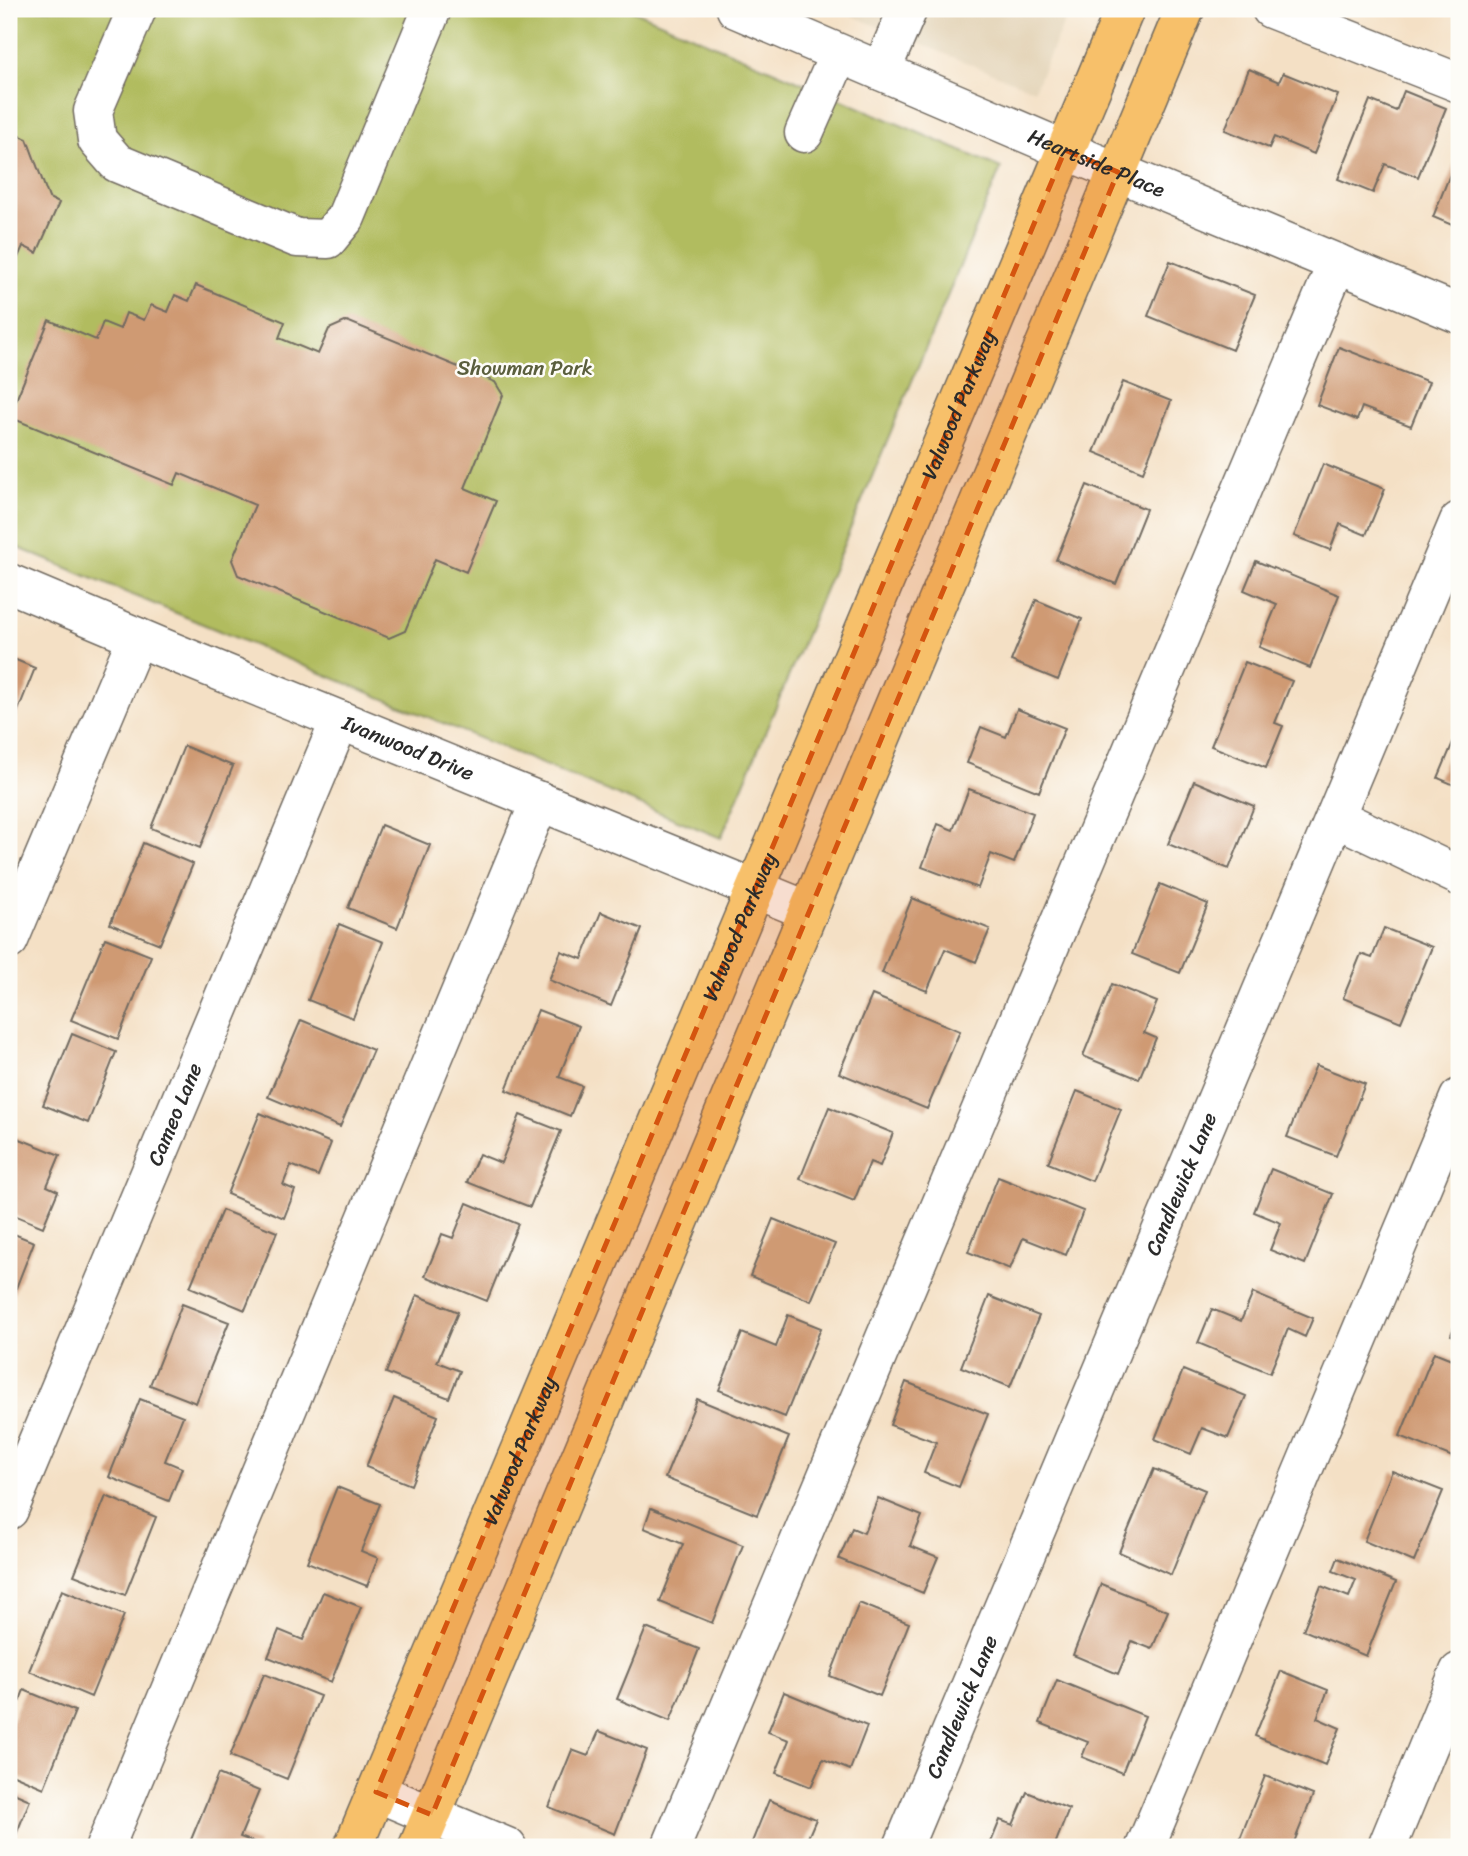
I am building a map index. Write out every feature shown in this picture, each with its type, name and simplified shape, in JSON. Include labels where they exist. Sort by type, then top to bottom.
[{"type":"main road","name":"Valwood Parkway","points":[[353,1847],[1125,9]]},
{"type":"main road","points":[[425,1831],[1185,9]]},
{"type":"street","points":[[137,9],[93,111],[97,141],[117,163],[297,238],[328,239],[346,218],[432,9]]},
{"type":"street","name":"Heartside Place","points":[[736,9],[1459,314]]},
{"type":"street","points":[[881,71],[908,9]]},
{"type":"street","points":[[1271,9],[1459,83]]},
{"type":"street","points":[[804,133],[839,54]]},
{"type":"street","points":[[671,1847],[1337,263]]},
{"type":"street","name":"Candlewick Lane","points":[[904,1847],[1459,521]]},
{"type":"street","name":"Ivanwood Drive","points":[[9,583],[137,638],[809,911]]},
{"type":"street","points":[[9,940],[137,638]]},
{"type":"street","name":"Cameo Lane","points":[[9,1510],[340,719]]},
{"type":"street","points":[[105,1847],[540,801]]},
{"type":"street","points":[[1335,817],[1459,876]]},
{"type":"street","points":[[1145,1847],[1459,1097]]},
{"type":"street","points":[[1387,1847],[1459,1672]]},
{"type":"street","points":[[376,1792],[425,1831],[507,1847]]},
{"type":"highlighted area","points":[[1065,150],[1118,172],[432,1815],[376,1792]]},
{"type":"shaded area","points":[[835,9],[1070,9],[1034,90]]},
{"type":"green space","name":"Showman Park","points":[[9,9],[630,9],[1001,168],[721,838],[9,544]]},
{"type":"building","points":[[1249,69],[1279,82],[1283,73],[1338,95],[1314,154],[1274,137],[1269,148],[1225,130]]},
{"type":"building","points":[[1404,91],[1446,108],[1418,177],[1385,164],[1373,193],[1338,179],[1370,100],[1396,111]]},
{"type":"building","points":[[9,131],[27,139],[49,198],[59,203],[37,253],[23,246],[9,278]]},
{"type":"building","points":[[1455,162],[1459,163],[1459,228],[1433,217]]},
{"type":"building","points":[[1170,261],[1255,295],[1232,350],[1148,316]]},
{"type":"building","points":[[196,285],[285,322],[279,338],[318,354],[329,329],[347,321],[495,382],[503,395],[465,488],[496,501],[466,572],[435,559],[405,631],[389,638],[238,575],[232,560],[255,505],[179,473],[174,485],[9,417],[49,320],[96,340],[103,322],[120,329],[126,313],[144,320],[151,305],[168,312],[175,295],[189,301]]},
{"type":"building","points":[[1339,347],[1429,382],[1411,426],[1362,407],[1357,420],[1317,405]]},
{"type":"building","points":[[1123,382],[1171,401],[1143,472],[1094,452]]},
{"type":"building","points":[[1323,464],[1385,489],[1366,535],[1340,524],[1330,550],[1294,536]]},
{"type":"building","points":[[1087,485],[1146,509],[1116,584],[1056,560]]},
{"type":"building","points":[[1256,561],[1339,595],[1310,668],[1259,647],[1277,604],[1244,590]]},
{"type":"building","points":[[1036,600],[1082,619],[1058,680],[1011,661]]},
{"type":"building","points":[[9,657],[35,668],[9,733]]},
{"type":"building","points":[[1245,662],[1292,681],[1275,723],[1283,726],[1266,768],[1211,746]]},
{"type":"building","points":[[1017,709],[1065,728],[1039,792],[967,763],[981,727],[1006,737]]},
{"type":"building","points":[[1454,740],[1459,742],[1459,787],[1438,778]]},
{"type":"building","points":[[184,746],[233,766],[200,848],[151,828]]},
{"type":"building","points":[[1194,781],[1254,806],[1229,869],[1168,844]]},
{"type":"building","points":[[969,789],[1033,813],[1014,863],[991,854],[978,888],[922,867],[938,824],[953,830]]},
{"type":"building","points":[[381,825],[430,845],[397,928],[348,908]]},
{"type":"building","points":[[143,843],[193,864],[160,944],[110,924]]},
{"type":"building","points":[[1160,884],[1208,904],[1180,973],[1132,954]]},
{"type":"building","points":[[912,898],[990,929],[976,962],[945,949],[927,991],[882,973]]},
{"type":"building","points":[[601,912],[642,929],[611,1006],[549,980],[561,951],[582,959]]},
{"type":"building","points":[[339,924],[383,942],[353,1018],[308,1000]]},
{"type":"building","points":[[1384,928],[1432,947],[1401,1022],[1343,998],[1361,954],[1372,958]]},
{"type":"building","points":[[105,938],[151,956],[118,1039],[71,1020]]},
{"type":"building","points":[[1112,984],[1157,1002],[1144,1033],[1156,1038],[1139,1079],[1083,1056]]},
{"type":"building","points":[[872,995],[960,1031],[927,1109],[839,1073]]},
{"type":"building","points":[[538,1010],[579,1026],[559,1077],[582,1086],[570,1116],[506,1090]]},
{"type":"building","points":[[301,1020],[373,1050],[340,1127],[268,1097]]},
{"type":"building","points":[[72,1034],[116,1052],[88,1123],[43,1105]]},
{"type":"building","points":[[1316,1065],[1365,1084],[1336,1156],[1287,1137]]},
{"type":"building","points":[[1077,1091],[1121,1109],[1092,1181],[1048,1163]]},
{"type":"building","points":[[829,1107],[893,1133],[880,1166],[870,1162],[854,1201],[800,1179]]},
{"type":"building","points":[[260,1113],[331,1143],[318,1176],[291,1165],[283,1185],[295,1190],[284,1218],[227,1194]]},
{"type":"building","points":[[520,1115],[561,1131],[530,1207],[467,1182],[479,1154],[501,1163]]},
{"type":"building","points":[[15,1137],[60,1155],[47,1186],[58,1191],[43,1227],[9,1213],[9,1152]]},
{"type":"building","points":[[1271,1169],[1333,1194],[1305,1264],[1270,1250],[1281,1223],[1254,1212]]},
{"type":"building","points":[[998,1177],[1083,1211],[1066,1255],[1023,1238],[1010,1269],[968,1252]]},
{"type":"building","points":[[467,1203],[518,1224],[487,1301],[425,1276],[442,1234],[453,1238]]},
{"type":"building","points":[[222,1210],[277,1232],[245,1310],[190,1287]]},
{"type":"building","points":[[773,1219],[835,1244],[811,1301],[750,1276]]},
{"type":"building","points":[[9,1232],[34,1242],[9,1306]]},
{"type":"building","points":[[1253,1293],[1313,1318],[1305,1337],[1288,1329],[1270,1373],[1198,1343],[1212,1309],[1241,1321]]},
{"type":"building","points":[[417,1295],[458,1312],[437,1362],[460,1371],[449,1398],[386,1373]]},
{"type":"building","points":[[989,1296],[1039,1316],[1010,1387],[961,1367]]},
{"type":"building","points":[[182,1304],[229,1322],[196,1403],[150,1385]]},
{"type":"building","points":[[1459,1314],[1459,1338],[1451,1335]]},
{"type":"building","points":[[788,1315],[821,1328],[785,1417],[719,1390],[742,1333],[776,1347]]},
{"type":"building","points":[[1434,1352],[1459,1362],[1459,1448],[1455,1458],[1400,1436]]},
{"type":"building","points":[[1183,1370],[1246,1396],[1228,1438],[1202,1428],[1191,1454],[1155,1439]]},
{"type":"building","points":[[906,1382],[988,1414],[959,1487],[924,1473],[936,1442],[890,1425]]},
{"type":"building","points":[[394,1398],[438,1416],[411,1485],[366,1467]]},
{"type":"building","points":[[140,1399],[183,1416],[165,1461],[182,1468],[169,1501],[109,1477]]},
{"type":"building","points":[[697,1399],[789,1437],[757,1515],[665,1478]]},
{"type":"building","points":[[1154,1469],[1205,1490],[1171,1575],[1119,1552]]},
{"type":"building","points":[[1392,1471],[1443,1491],[1414,1562],[1364,1541]]},
{"type":"building","points":[[337,1487],[380,1504],[361,1551],[378,1558],[367,1586],[307,1562]]},
{"type":"building","points":[[106,1496],[156,1517],[125,1595],[74,1575]]},
{"type":"building","points":[[878,1498],[922,1516],[910,1546],[938,1557],[923,1593],[839,1559],[852,1528],[864,1533]]},
{"type":"building","points":[[651,1508],[743,1545],[712,1623],[660,1602],[683,1544],[644,1528]]},
{"type":"building","points":[[1338,1558],[1396,1582],[1366,1656],[1303,1630],[1321,1586],[1349,1597],[1356,1580],[1333,1571]]},
{"type":"building","points":[[1101,1584],[1168,1611],[1152,1649],[1132,1641],[1118,1674],[1073,1655]]},
{"type":"building","points":[[62,1590],[124,1615],[91,1697],[29,1671]]},
{"type":"building","points":[[323,1592],[361,1607],[331,1682],[268,1657],[279,1630],[303,1640]]},
{"type":"building","points":[[859,1603],[909,1623],[880,1696],[830,1676]]},
{"type":"building","points":[[646,1628],[699,1649],[670,1721],[617,1699]]},
{"type":"building","points":[[1281,1671],[1328,1690],[1317,1718],[1340,1728],[1325,1765],[1255,1736]]},
{"type":"building","points":[[264,1674],[320,1696],[287,1779],[230,1756]]},
{"type":"building","points":[[1057,1680],[1145,1716],[1122,1773],[1082,1757],[1088,1742],[1040,1723]]},
{"type":"building","points":[[24,1690],[75,1711],[44,1788],[9,1773],[9,1728]]},
{"type":"building","points":[[784,1692],[867,1726],[850,1770],[823,1759],[811,1787],[776,1773],[789,1740],[768,1732]]},
{"type":"building","points":[[599,1731],[647,1750],[615,1834],[549,1807],[572,1750],[588,1756]]},
{"type":"building","points":[[218,1774],[259,1791],[240,1837],[259,1844],[258,1847],[188,1847]]},
{"type":"building","points":[[1265,1776],[1313,1795],[1292,1847],[1237,1846]]},
{"type":"building","points":[[9,1791],[30,1800],[11,1847],[9,1847]]},
{"type":"building","points":[[1027,1792],[1069,1809],[1054,1847],[989,1847],[1000,1820],[1013,1825]]},
{"type":"building","points":[[769,1800],[816,1819],[804,1847],[750,1847]]}]
